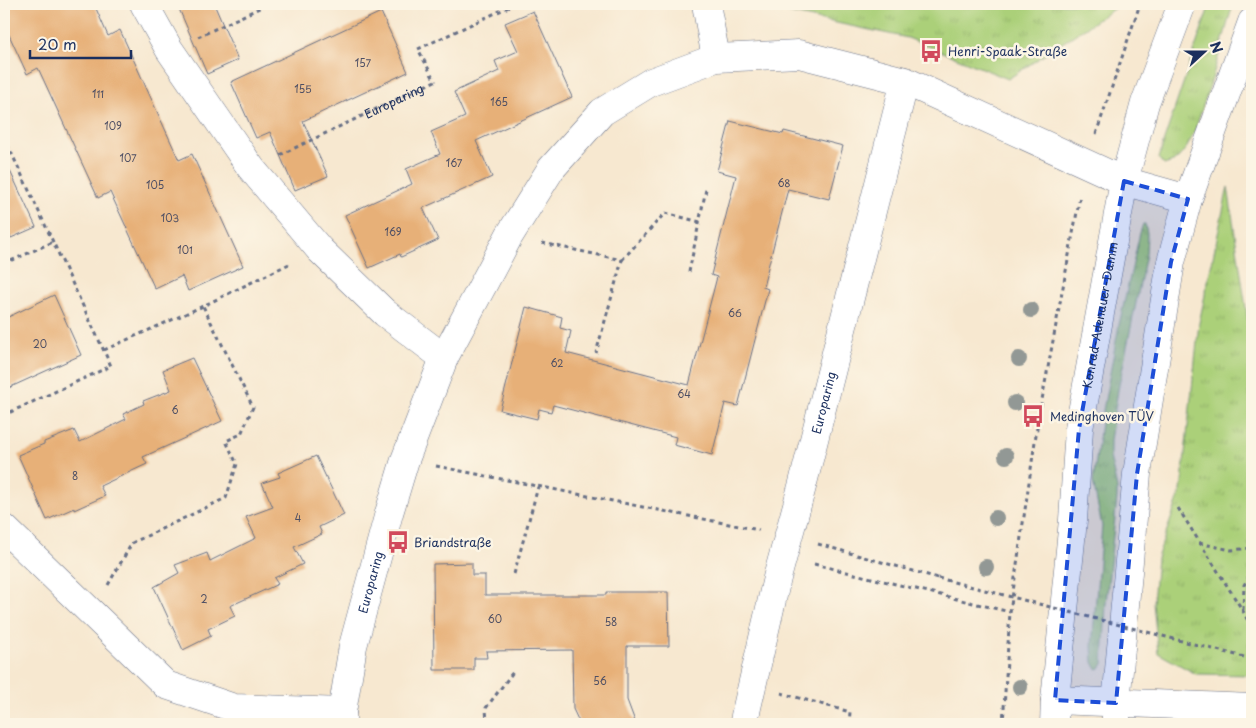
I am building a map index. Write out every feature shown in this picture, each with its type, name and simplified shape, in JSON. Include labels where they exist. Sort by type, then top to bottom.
[{"type":"street","points":[[144,4],[170,49],[251,168],[320,250],[384,313],[444,358]]},
{"type":"street","points":[[706,4],[716,58]]},
{"type":"street","name":"Konrad-Adenauer-Damm","points":[[1055,712],[1080,429],[1124,181],[1145,103],[1182,4]]},
{"type":"street","points":[[1116,714],[1137,474],[1172,262],[1188,199],[1252,22]]},
{"type":"street","name":"Europaring","points":[[342,718],[353,646],[389,512],[405,460],[444,358],[509,236],[550,169],[602,112],[650,82],[716,58],[799,54],[905,81],[1124,181],[1188,199]]},
{"type":"street","name":"Europaring","points":[[745,724],[752,684],[786,546],[905,81]]},
{"type":"street","points":[[4,528],[166,685],[234,708],[342,718]]},
{"type":"street","points":[[1055,712],[1116,714],[1252,708]]},
{"type":"path","points":[[170,49],[268,4]]},
{"type":"path","name":"Europaring","points":[[251,168],[435,81],[418,49],[515,4]]},
{"type":"path","points":[[1003,724],[1010,612],[1038,421],[1086,164],[1140,4]]},
{"type":"path","points":[[4,137],[111,366],[4,415]]},
{"type":"path","points":[[689,272],[706,189]]},
{"type":"path","points":[[596,353],[622,260],[665,213],[700,222]]},
{"type":"path","points":[[509,236],[622,260]]},
{"type":"path","points":[[4,264],[53,242]]},
{"type":"path","points":[[104,350],[203,306],[320,250]]},
{"type":"path","points":[[91,614],[132,543],[226,498],[237,464],[226,441],[241,434],[253,407],[203,306]]},
{"type":"path","points":[[429,465],[538,487],[786,546],[938,578],[1252,659]]},
{"type":"path","points":[[514,574],[538,487]]},
{"type":"path","points":[[1178,508],[1243,611],[1252,629]]},
{"type":"path","points":[[1199,543],[1231,550],[1252,548]]},
{"type":"path","points":[[786,546],[1010,612]]},
{"type":"path","points":[[1243,611],[1244,585],[1252,571]]},
{"type":"path","points":[[487,724],[486,708],[513,672]]},
{"type":"path","points":[[752,684],[850,712],[849,724]]},
{"type":"highlighted area","points":[[1124,181],[1188,199],[1171,262],[1137,474],[1116,703],[1055,700],[1079,429]]},
{"type":"green space","points":[[779,4],[1121,4],[1008,79],[908,38],[789,13]]},
{"type":"green space","points":[[1210,4],[1233,4],[1212,79],[1194,133],[1187,147],[1178,158],[1164,165],[1159,159],[1164,140]]},
{"type":"green space","points":[[1228,187],[1252,340],[1252,675],[1196,674],[1158,653],[1153,603],[1157,558],[1181,491],[1199,323]]},
{"type":"green space","points":[[1143,224],[1145,224],[1147,233],[1146,254],[1118,390],[1110,440],[1110,457],[1117,488],[1117,498],[1106,602],[1103,664],[1099,669],[1096,668],[1093,662],[1092,647],[1102,526],[1093,482],[1102,416],[1119,325]]},
{"type":"building","points":[[4,4],[94,4],[108,36],[120,30],[179,160],[192,154],[243,266],[188,291],[182,276],[155,289],[110,192],[98,198],[38,68],[27,74],[4,24]]},
{"type":"building","points":[[177,4],[214,4],[238,60],[207,74]]},
{"type":"building","points":[[533,11],[572,97],[476,141],[492,177],[423,208],[438,240],[401,257],[400,254],[369,268],[345,215],[412,184],[406,169],[440,154],[431,132],[465,117],[454,92],[499,71],[495,61],[518,51],[505,23]]},
{"type":"building","points":[[381,12],[408,72],[303,121],[328,176],[295,190],[270,132],[256,138],[231,82]]},
{"type":"building","points":[[730,121],[783,134],[784,131],[843,146],[829,199],[788,189],[763,287],[768,289],[738,406],[725,403],[712,455],[674,445],[676,437],[553,405],[551,412],[539,409],[537,419],[500,410],[526,307],[562,317],[560,328],[571,331],[566,353],[689,385],[717,277],[711,275],[736,176],[717,171]]},
{"type":"building","points":[[4,158],[36,227],[11,238],[4,224]]},
{"type":"building","points":[[54,295],[81,355],[4,390],[4,319]]},
{"type":"building","points":[[192,358],[222,421],[143,457],[147,464],[100,486],[105,496],[47,520],[18,455],[74,430],[80,442],[126,419],[123,414],[144,404],[143,401],[171,390],[163,370]]},
{"type":"building","points":[[316,456],[344,515],[319,527],[322,534],[294,547],[303,564],[274,578],[278,584],[230,606],[235,616],[208,629],[211,636],[183,650],[154,587],[179,573],[175,565],[207,553],[210,561],[256,538],[246,517],[273,507],[262,483],[280,477],[278,473]]},
{"type":"building","points":[[472,563],[472,575],[485,575],[485,595],[606,595],[606,592],[668,592],[669,646],[627,646],[627,700],[636,724],[580,724],[573,709],[572,650],[486,651],[487,658],[474,658],[474,670],[434,670],[433,564]]},
{"type":"place","name":"Henri-Spaak-Straße","points":[[931,51]]},
{"type":"place","name":"Medinghoven TÜV","points":[[1033,416]]},
{"type":"place","name":"Briandstraße","points":[[398,542]]}]
